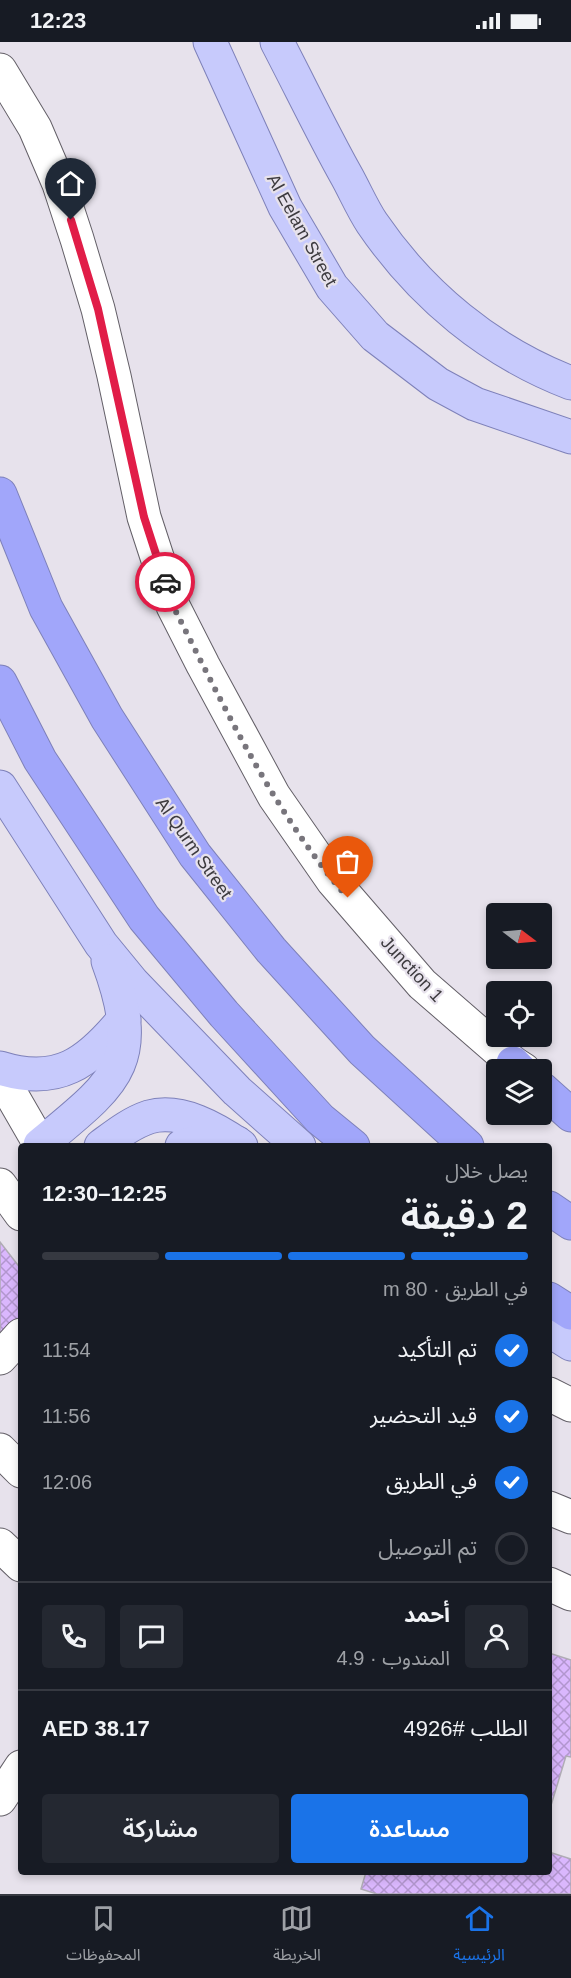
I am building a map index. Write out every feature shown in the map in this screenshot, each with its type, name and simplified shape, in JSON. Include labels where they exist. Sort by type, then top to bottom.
[{"type":"highway","name":"Al Qurm Street","points":[[0,494],[46,608],[107,718],[195,855],[271,950],[363,1050],[464,1143]]},
{"type":"highway","points":[[0,682],[40,760],[144,918],[224,1014],[320,1119],[348,1143]]},
{"type":"highway","points":[[552,1098],[571,1115]]},
{"type":"highway","points":[[552,1210],[571,1223]]},
{"type":"highway","points":[[552,1301],[571,1313]]},
{"type":"main road","name":"Al Eelam Street","points":[[210,42],[285,207],[332,287],[375,336],[438,384],[475,404],[571,437]]},
{"type":"main road","points":[[277,42],[372,222],[411,274],[462,321],[500,348],[546,374],[571,383]]},
{"type":"main road","points":[[529,422],[543,444],[571,460]]},
{"type":"main road","points":[[0,787],[101,944],[133,984],[229,1082],[296,1143]]},
{"type":"main road","points":[[42,1143],[100,1094],[112,1078],[120,1060],[125,1040],[124,1019],[113,976],[101,944]]},
{"type":"main road","points":[[2,1079],[18,1074],[42,1075],[66,1070],[88,1057],[108,1040],[124,1019]]},
{"type":"main road","points":[[104,1143],[140,1120],[164,1115],[202,1123],[237,1143]]},
{"type":"main road","points":[[552,1332],[571,1344]]},
{"type":"street","name":"Junction 1","points":[[0,70],[34,128],[58,184],[77,239],[98,309],[144,517],[173,606],[203,665],[274,796],[333,881],[422,984],[510,1059]]},
{"type":"street","points":[[2,1079],[39,1143]]},
{"type":"street","points":[[552,1086],[571,1096]]},
{"type":"street","points":[[0,1185],[18,1210]]},
{"type":"street","points":[[0,1358],[18,1338]]},
{"type":"street","points":[[552,1396],[571,1405]]},
{"type":"street","points":[[0,1450],[18,1468]]},
{"type":"street","points":[[552,1509],[571,1517]]},
{"type":"street","points":[[0,1545],[18,1562]]},
{"type":"street","points":[[552,1585],[571,1594]]},
{"type":"street","points":[[0,1799],[18,1772]]},
{"type":"building","points":[[0,1242],[18,1265],[18,1324],[0,1338]]},
{"type":"building","points":[[552,1654],[571,1660],[571,1757],[566,1756],[552,1802]]},
{"type":"building","points":[[552,1853],[571,1859],[571,1894],[377,1894],[361,1889],[365,1875],[552,1875]]},
{"type":"way so far","points":[[165,582],[173,606],[203,665],[274,796],[333,881],[348,898]]},
{"type":"route","points":[[71,220],[98,309],[144,517],[165,582]]}]
